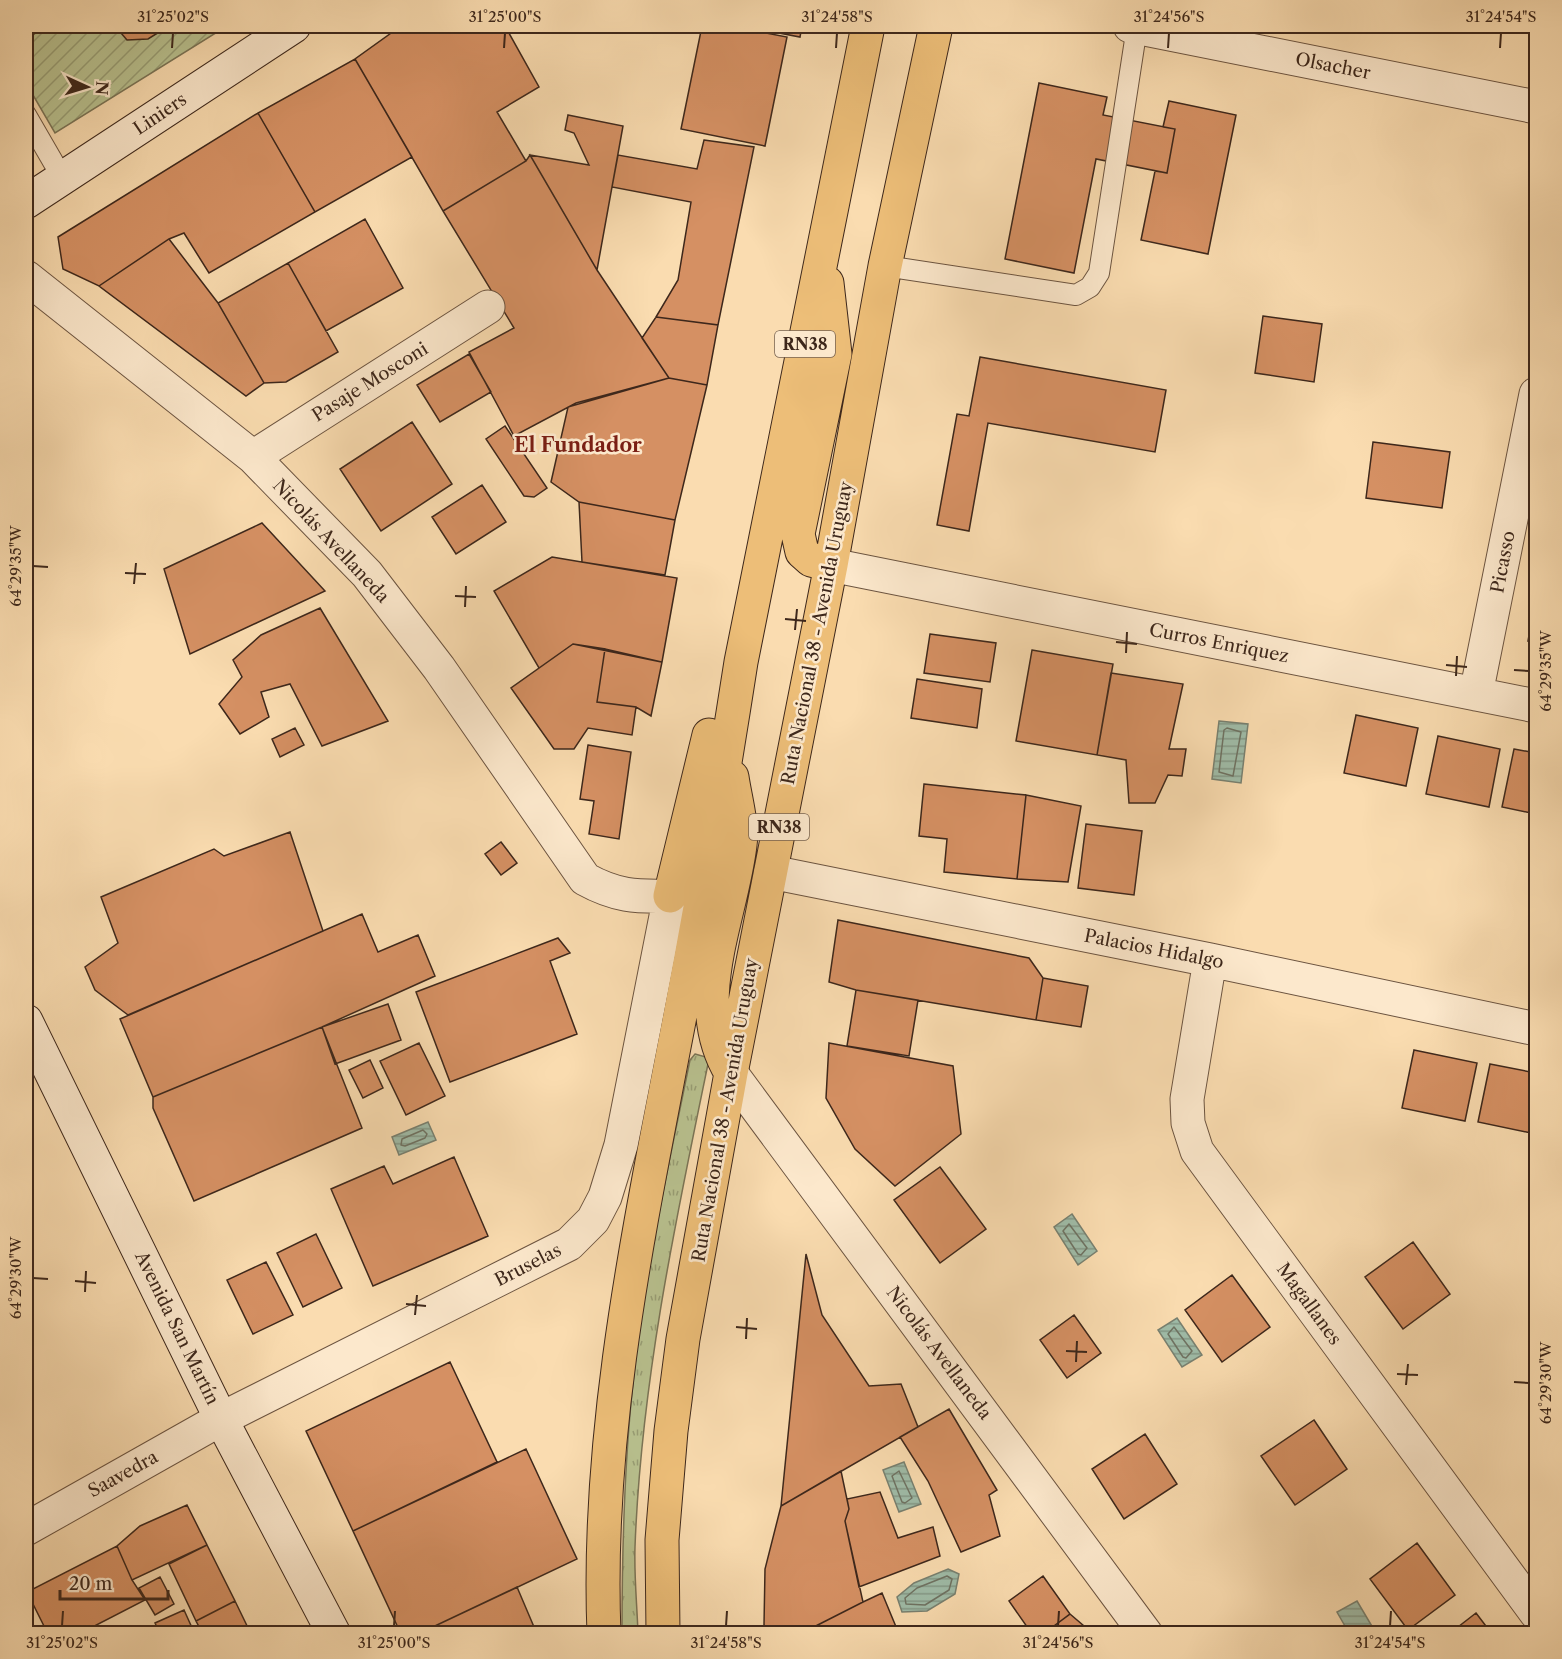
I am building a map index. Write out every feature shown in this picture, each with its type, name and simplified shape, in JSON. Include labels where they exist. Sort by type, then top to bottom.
[{"type":"main road","name":"RN38","points":[[604,1634],[602,1551],[611,1425],[624,1327],[728,748],[741,662],[868,26]]},
{"type":"main road","name":"Ruta Nacional 38 - Avenida Uruguay","points":[[663,1634],[662,1540],[671,1431],[683,1339],[731,1073],[831,565],[885,266],[936,26]]},
{"type":"main road","points":[[823,254],[836,354],[798,534],[802,552],[811,560],[831,565]]},
{"type":"main road","points":[[670,896],[721,681],[741,662]]},
{"type":"main road","points":[[728,748],[741,843],[713,980],[711,1010],[720,1055],[731,1073]]},
{"type":"street","name":"Liniers","points":[[26,202],[294,26]]},
{"type":"street","name":"Olsacher","points":[[1134,26],[1536,107]]},
{"type":"street","name":"Nicolás Avellaneda","points":[[26,277],[253,457],[367,574],[439,668],[585,879],[607,891],[633,897],[670,896]]},
{"type":"street","name":"Pasaje Mosconi","points":[[253,457],[488,308]]},
{"type":"street","name":"Picasso","points":[[1476,694],[1536,393]]},
{"type":"street","name":"Curros Enriquez","points":[[831,565],[1536,706]]},
{"type":"street","name":"Palacios Hidalgo","points":[[771,872],[1210,960],[1536,1029]]},
{"type":"street","name":"Bruselas","points":[[221,1419],[569,1244],[593,1220],[605,1197],[621,1145],[670,896]]},
{"type":"street","name":"Magallanes","points":[[1210,960],[1187,1099],[1188,1123],[1197,1151],[1536,1613]]},
{"type":"street","name":"Avenida San Martín","points":[[26,1021],[221,1419],[334,1634]]},
{"type":"street","name":"Nicolás Avellaneda","points":[[731,1073],[1146,1634]]},
{"type":"street","name":"Saavedra","points":[[26,1529],[221,1419]]},
{"type":"lane","points":[[885,266],[1076,295],[1090,287],[1099,273],[1134,26]]},
{"type":"lane","points":[[26,115],[63,179]]},
{"type":"green space","points":[[26,26],[227,26],[55,133],[26,83]]},
{"type":"green space","points":[[695,1054],[706,1057],[708,1064],[661,1304],[644,1425],[635,1547],[638,1633],[622,1634],[626,1472],[639,1335],[666,1177],[690,1060]]},
{"type":"water","points":[[1219,721],[1248,724],[1241,783],[1212,779]]},
{"type":"water","points":[[428,1122],[436,1140],[399,1155],[392,1137]]},
{"type":"water","points":[[1072,1214],[1097,1251],[1078,1265],[1054,1227]]},
{"type":"water","points":[[1177,1318],[1202,1355],[1182,1367],[1158,1330]]},
{"type":"water","points":[[904,1462],[921,1504],[899,1512],[883,1470]]},
{"type":"water","points":[[948,1569],[959,1574],[955,1594],[927,1611],[902,1612],[897,1597],[914,1583]]},
{"type":"water","points":[[1357,1601],[1376,1633],[1349,1633],[1337,1612]]},
{"type":"building","points":[[26,26],[47,26],[26,39]]},
{"type":"building","points":[[115,26],[169,26],[148,39],[127,40]]},
{"type":"building","points":[[401,26],[505,26],[539,87],[497,112],[526,161],[443,211],[355,59]]},
{"type":"building","points":[[702,26],[730,26],[787,37],[765,146],[681,129]]},
{"type":"building","points":[[743,26],[802,26],[800,37]]},
{"type":"building","points":[[355,59],[412,157],[315,212],[258,113]]},
{"type":"building","points":[[1039,83],[1107,97],[1103,115],[1175,129],[1167,173],[1096,159],[1074,273],[1005,259]]},
{"type":"building","points":[[1169,101],[1236,115],[1208,254],[1141,240],[1155,171],[1167,173],[1175,129],[1163,127]]},
{"type":"building","points":[[258,113],[315,212],[209,273],[184,233],[169,239],[99,286],[63,269],[58,237]]},
{"type":"building","points":[[568,115],[623,126],[597,270],[530,155],[589,165],[574,133],[565,130]]},
{"type":"building","points":[[704,140],[754,147],[718,325],[656,317],[678,280],[691,202],[612,187],[618,155],[697,169]]},
{"type":"building","points":[[530,155],[597,270],[669,378],[576,403],[514,436],[469,352],[514,328],[443,211],[526,161]]},
{"type":"building","points":[[365,219],[403,288],[326,331],[288,263]]},
{"type":"building","points":[[169,239],[218,303],[264,383],[246,396],[99,286]]},
{"type":"building","points":[[288,263],[338,352],[286,382],[264,383],[218,303]]},
{"type":"building","points":[[1263,316],[1322,324],[1314,382],[1255,373]]},
{"type":"building","points":[[656,317],[718,325],[707,385],[669,378],[642,338]]},
{"type":"building","points":[[469,354],[491,392],[440,422],[417,385]]},
{"type":"building","points":[[980,357],[1166,390],[1155,452],[988,423],[969,531],[937,525],[957,414],[969,416]]},
{"type":"building","points":[[669,378],[707,385],[675,520],[579,502],[551,482],[568,407]]},
{"type":"building","points":[[412,422],[452,484],[381,531],[340,469]]},
{"type":"building","points":[[505,426],[547,488],[534,497],[524,496],[486,439]]},
{"type":"building","points":[[1373,442],[1450,452],[1442,508],[1366,498]]},
{"type":"building","points":[[482,485],[506,522],[456,554],[432,517]]},
{"type":"building","points":[[579,502],[675,520],[665,575],[582,562]]},
{"type":"building","points":[[262,523],[325,591],[190,654],[164,569]]},
{"type":"building","points":[[552,557],[677,578],[662,662],[573,644],[539,668],[494,591]]},
{"type":"building","points":[[1536,597],[1536,642],[1528,641]]},
{"type":"building","points":[[320,608],[388,721],[322,746],[290,684],[261,692],[269,717],[240,734],[219,704],[242,677],[233,660],[261,635]]},
{"type":"building","points":[[930,634],[996,643],[990,682],[924,673]]},
{"type":"building","points":[[573,644],[605,649],[597,702],[636,707],[632,735],[588,728],[574,749],[554,749],[511,688]]},
{"type":"building","points":[[605,649],[662,662],[651,716],[636,707],[597,702]]},
{"type":"building","points":[[1032,650],[1113,664],[1097,755],[1016,741]]},
{"type":"building","points":[[1111,673],[1183,684],[1169,749],[1186,749],[1182,776],[1168,775],[1155,803],[1129,803],[1126,760],[1097,755]]},
{"type":"building","points":[[917,679],[982,689],[977,728],[911,718]]},
{"type":"building","points":[[1356,715],[1418,728],[1406,786],[1344,773]]},
{"type":"building","points":[[295,728],[304,745],[280,757],[272,739]]},
{"type":"building","points":[[1438,736],[1500,749],[1489,807],[1426,794]]},
{"type":"building","points":[[588,745],[631,752],[619,839],[589,834],[594,801],[580,799]]},
{"type":"building","points":[[1514,749],[1536,753],[1536,814],[1502,807]]},
{"type":"building","points":[[924,784],[1026,795],[1017,879],[944,872],[947,839],[919,836]]},
{"type":"building","points":[[1026,795],[1081,806],[1068,882],[1017,879]]},
{"type":"building","points":[[1086,824],[1142,831],[1134,895],[1078,888]]},
{"type":"building","points":[[290,832],[323,931],[128,1015],[95,990],[85,967],[118,943],[101,897],[214,849],[224,856]]},
{"type":"building","points":[[501,842],[517,863],[501,875],[485,854]]},
{"type":"building","points":[[362,914],[378,952],[418,935],[435,976],[322,1027],[153,1097],[120,1019]]},
{"type":"building","points":[[838,920],[1029,958],[1043,978],[1036,1020],[856,990],[829,982]]},
{"type":"building","points":[[558,938],[570,953],[550,961],[577,1034],[450,1082],[416,992]]},
{"type":"building","points":[[1043,978],[1088,986],[1081,1027],[1036,1020]]},
{"type":"building","points":[[856,990],[918,1000],[909,1056],[847,1046]]},
{"type":"building","points":[[388,1004],[401,1040],[335,1064],[322,1027]]},
{"type":"building","points":[[322,1027],[362,1128],[194,1201],[153,1108],[153,1097]]},
{"type":"building","points":[[419,1043],[445,1096],[406,1115],[380,1061]]},
{"type":"building","points":[[829,1043],[953,1066],[961,1134],[895,1186],[855,1149],[826,1098]]},
{"type":"building","points":[[1414,1050],[1477,1063],[1465,1121],[1402,1108]]},
{"type":"building","points":[[370,1060],[383,1088],[363,1098],[349,1070]]},
{"type":"building","points":[[1490,1064],[1536,1073],[1536,1134],[1478,1122]]},
{"type":"building","points":[[454,1157],[488,1236],[373,1286],[331,1189],[384,1166],[393,1184]]},
{"type":"building","points":[[940,1167],[986,1229],[940,1263],[894,1200]]},
{"type":"building","points":[[316,1234],[342,1288],[303,1307],[277,1253]]},
{"type":"building","points":[[1413,1242],[1450,1294],[1403,1329],[1365,1277]]},
{"type":"building","points":[[806,1254],[822,1315],[869,1386],[901,1384],[918,1427],[781,1506]]},
{"type":"building","points":[[266,1262],[293,1315],[253,1334],[227,1280]]},
{"type":"building","points":[[1232,1275],[1270,1327],[1222,1362],[1185,1310]]},
{"type":"building","points":[[1074,1315],[1101,1353],[1067,1378],[1040,1340]]},
{"type":"building","points":[[450,1362],[497,1462],[353,1531],[306,1431]]},
{"type":"building","points":[[949,1409],[997,1490],[989,1495],[1000,1536],[961,1552],[928,1481],[900,1437]]},
{"type":"building","points":[[1314,1420],[1347,1469],[1295,1505],[1261,1456]]},
{"type":"building","points":[[1145,1434],[1177,1484],[1124,1519],[1092,1469]]},
{"type":"building","points":[[526,1449],[577,1559],[418,1634],[401,1634],[353,1531]]},
{"type":"building","points":[[841,1471],[849,1509],[845,1521],[863,1602],[800,1634],[777,1634],[764,1625],[765,1569],[781,1506]]},
{"type":"building","points":[[880,1492],[898,1538],[933,1527],[940,1556],[859,1587],[845,1521],[849,1509],[847,1499]]},
{"type":"building","points":[[187,1505],[207,1545],[132,1580],[117,1546],[140,1526]]},
{"type":"building","points":[[1417,1543],[1455,1595],[1408,1630],[1370,1579]]},
{"type":"building","points":[[207,1545],[235,1601],[196,1621],[169,1564]]},
{"type":"building","points":[[117,1546],[132,1580],[145,1600],[79,1634],[48,1634],[27,1592]]},
{"type":"building","points":[[1043,1576],[1070,1614],[1043,1634],[1032,1634],[1009,1601]]},
{"type":"building","points":[[160,1577],[174,1604],[155,1615],[139,1588]]},
{"type":"building","points":[[517,1587],[537,1634],[418,1634]]},
{"type":"building","points":[[882,1593],[899,1634],[800,1634],[863,1602]]},
{"type":"building","points":[[235,1601],[251,1634],[203,1634],[196,1621]]},
{"type":"building","points":[[184,1610],[193,1630],[186,1634],[160,1634],[155,1623]]},
{"type":"building","points":[[1476,1613],[1492,1634],[1449,1634]]},
{"type":"building","points":[[1070,1614],[1084,1626],[1089,1634],[1052,1634],[1050,1629]]},
{"type":"building","points":[[28,1618],[37,1634],[26,1634],[26,1619]]},
{"type":"district","name":"El Fundador","points":[[578,445]]}]
